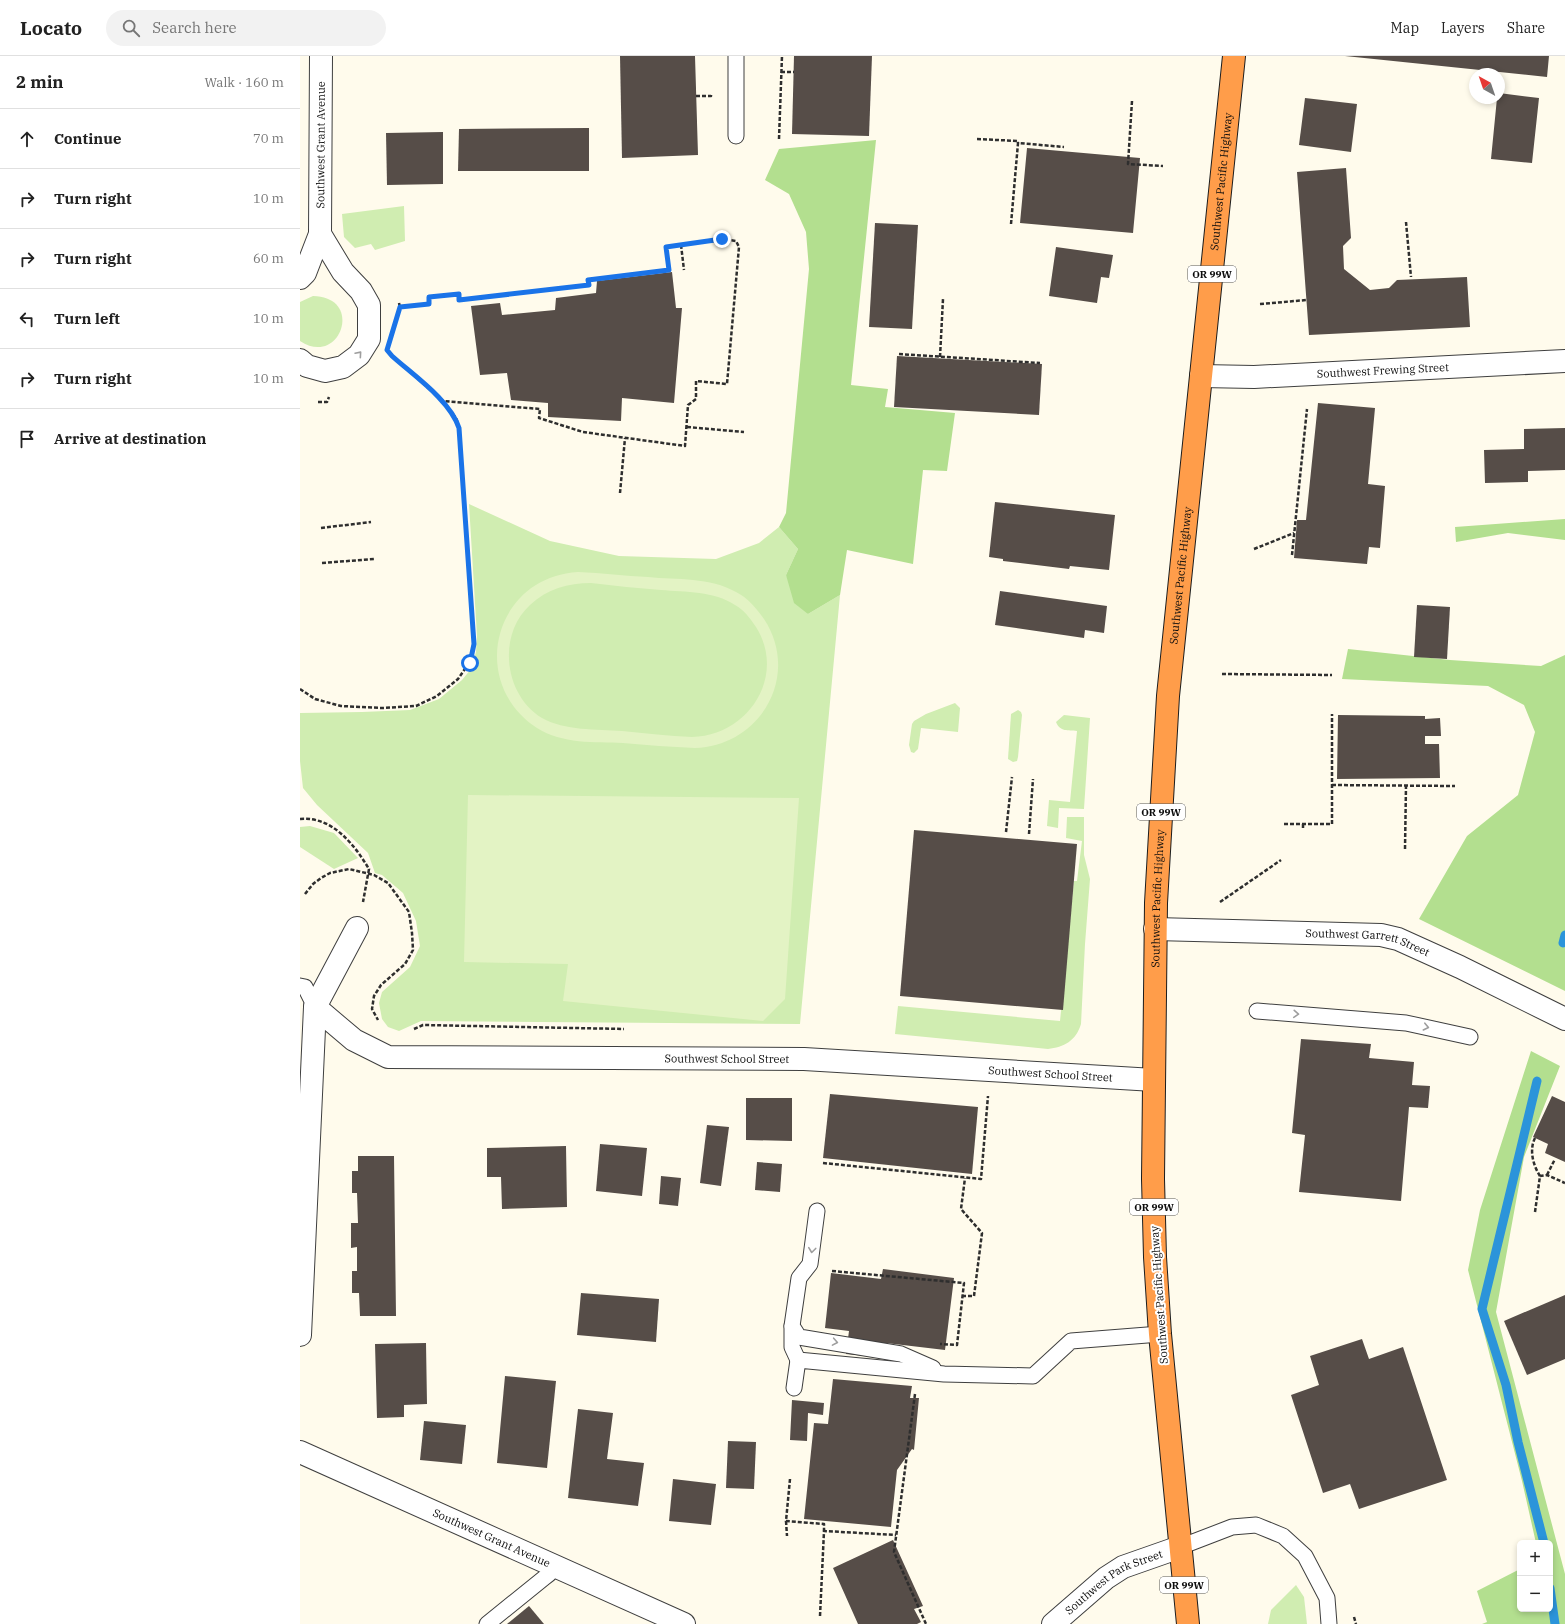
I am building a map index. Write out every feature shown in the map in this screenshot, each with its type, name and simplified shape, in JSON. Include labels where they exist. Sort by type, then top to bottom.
[{"type":"highway","name":"Southwest Pacific Highway","points":[[1188,1624],[1160,1334],[1155,1257],[1153,1187],[1155,929],[1168,696],[1234,56]]},
{"type":"street","name":"Southwest Grant Avenue","points":[[300,278],[305,273],[320,234],[321,56]]},
{"type":"street","points":[[300,360],[307,366],[325,371],[343,367],[358,355],[369,339],[369,305],[361,290],[342,272],[320,234]]},
{"type":"street","name":"Southwest Frewing Street","points":[[1201,376],[1254,377],[1565,361]]},
{"type":"street","points":[[300,1335],[315,1007],[357,928]]},
{"type":"street","name":"Southwest Garrett Street","points":[[1155,929],[1381,935],[1398,939],[1460,967],[1565,1019]]},
{"type":"street","name":"Southwest School Street","points":[[315,1007],[354,1040],[388,1057],[804,1058],[1154,1080]]},
{"type":"street","name":"Southwest Grant Avenue","points":[[300,1452],[684,1624]]},
{"type":"street","name":"Southwest Park Street","points":[[1053,1624],[1106,1578],[1124,1567],[1180,1547]]},
{"type":"lane","points":[[736,56],[736,136]]},
{"type":"lane","points":[[300,986],[304,987],[315,1007]]},
{"type":"lane","points":[[1258,1012],[1406,1023],[1470,1037]]},
{"type":"lane","points":[[794,1388],[798,1360],[792,1347],[792,1326],[799,1278],[810,1264],[817,1211]]},
{"type":"lane","points":[[792,1326],[799,1337],[901,1354],[944,1374]]},
{"type":"lane","points":[[798,1360],[944,1374],[1033,1376],[1071,1341],[1160,1334]]},
{"type":"lane","points":[[1180,1547],[1232,1527],[1256,1525],[1283,1536],[1305,1556],[1327,1598],[1329,1624]]},
{"type":"lane","points":[[487,1624],[549,1574],[552,1565]]},
{"type":"path","points":[[780,139],[782,56]]},
{"type":"path","points":[[781,72],[794,72]]},
{"type":"path","points":[[696,96],[711,96],[711,90]]},
{"type":"path","points":[[1132,102],[1128,164],[1163,166]]},
{"type":"path","points":[[977,139],[1018,141],[1018,143],[1064,147]]},
{"type":"path","points":[[1011,224],[1018,143]]},
{"type":"path","points":[[1406,222],[1411,277]]},
{"type":"path","points":[[400,307],[429,304],[429,297],[459,294],[459,300],[589,285],[588,280],[669,270],[666,247],[722,239],[736,241],[739,247],[727,384],[696,381],[696,399],[688,405],[685,446],[583,432],[539,418],[540,409],[443,401]]},
{"type":"path","points":[[682,245],[684,270]]},
{"type":"path","points":[[940,357],[943,299]]},
{"type":"path","points":[[1260,304],[1306,300]]},
{"type":"path","points":[[396,321],[400,307],[399,303]]},
{"type":"path","points":[[300,688],[315,700],[341,706],[382,708],[416,706],[437,696],[458,679],[470,663],[474,637],[459,428],[456,418],[443,401],[387,350]]},
{"type":"path","points":[[899,354],[1040,363]]},
{"type":"path","points":[[1292,554],[1307,409]]},
{"type":"path","points":[[687,427],[744,432]]},
{"type":"path","points":[[620,493],[625,438]]},
{"type":"path","points":[[322,528],[371,522]]},
{"type":"path","points":[[1254,549],[1294,533]]},
{"type":"path","points":[[322,563],[374,558]]},
{"type":"path","points":[[1222,674],[1332,675]]},
{"type":"path","points":[[1284,824],[1332,824],[1332,714]]},
{"type":"path","points":[[1006,832],[1012,777]]},
{"type":"path","points":[[1029,834],[1033,779]]},
{"type":"path","points":[[1332,785],[1455,786]]},
{"type":"path","points":[[1405,849],[1406,785]]},
{"type":"path","points":[[300,819],[311,818],[333,826],[357,849],[369,869],[357,928]]},
{"type":"path","points":[[1303,824],[1303,829]]},
{"type":"path","points":[[1220,903],[1281,860]]},
{"type":"path","points":[[305,894],[313,884],[330,873],[349,869],[368,874],[388,883],[409,912],[412,933],[412,950],[405,964],[381,985],[374,996],[372,1009],[379,1021]]},
{"type":"path","points":[[411,1030],[423,1025],[630,1029]]},
{"type":"path","points":[[823,1163],[981,1179],[991,1070]]},
{"type":"path","points":[[1534,1212],[1540,1176],[1534,1166],[1532,1144],[1535,1138]]},
{"type":"path","points":[[1547,1176],[1555,1159]]},
{"type":"path","points":[[1540,1176],[1547,1176],[1565,1183]]},
{"type":"path","points":[[962,1296],[974,1296],[982,1233],[961,1209],[965,1178]]},
{"type":"path","points":[[831,1265],[831,1271],[964,1283],[957,1345],[936,1344]]},
{"type":"path","points":[[916,1387],[894,1552],[926,1624]]},
{"type":"path","points":[[787,1536],[786,1521],[790,1479]]},
{"type":"path","points":[[786,1521],[824,1524],[820,1616]]},
{"type":"path","points":[[824,1531],[896,1535]]},
{"type":"green space","points":[[876,140],[851,385],[888,389],[885,407],[955,413],[947,471],[923,470],[913,564],[847,550],[840,595],[808,614],[794,603],[786,575],[798,549],[779,527],[786,513],[809,269],[806,232],[789,194],[765,180],[779,149]]},
{"type":"green space","points":[[404,206],[405,241],[375,250],[371,244],[355,248],[344,237],[342,214]]},
{"type":"green space","points":[[313,296],[329,299],[339,307],[342,318],[341,329],[335,339],[326,346],[314,347],[300,341],[300,302]]},
{"type":"green space","points":[[469,504],[550,541],[619,556],[716,559],[759,543],[779,527],[798,549],[786,575],[808,614],[840,595],[800,1024],[421,1021],[399,1031],[388,1027],[382,1019],[379,1003],[382,992],[410,967],[420,946],[416,921],[403,893],[382,875],[375,873],[368,853],[317,805],[303,788],[300,761],[300,713],[410,710],[439,699],[462,680],[471,669],[476,652],[477,636]]},
{"type":"green space","points":[[1565,519],[1565,540],[1508,533],[1456,542],[1455,527]]},
{"type":"green space","points":[[578,572],[693,580],[704,581],[726,587],[740,594],[752,604],[764,619],[774,641],[778,662],[776,684],[768,704],[756,721],[739,735],[718,744],[695,748],[568,740],[537,728],[515,708],[502,685],[497,660],[500,635],[510,611],[526,592],[549,578]],"holes":[[[591,583],[709,595],[727,600],[738,607],[749,617],[756,627],[764,646],[767,665],[764,683],[757,700],[745,715],[730,726],[712,734],[692,737],[581,729],[561,725],[542,718],[529,708],[519,695],[513,680],[509,664],[509,648],[513,632],[519,618],[530,605],[543,595],[558,588],[574,584]]]},
{"type":"green space","points":[[1348,649],[1450,660],[1541,666],[1565,655],[1565,991],[1419,919],[1467,836],[1518,795],[1535,732],[1524,705],[1488,686],[1342,679]]},
{"type":"green space","points":[[955,703],[960,708],[958,732],[921,728],[918,749],[914,753],[911,752],[909,745],[912,724],[914,721],[926,714]]},
{"type":"green space","points":[[1018,710],[1022,715],[1018,757],[1017,761],[1013,762],[1008,759],[1011,714]]},
{"type":"green space","points":[[1064,715],[1090,718],[1084,809],[1059,808],[1058,828],[1047,826],[1049,800],[1070,802],[1077,731],[1065,730],[1058,725],[1056,722]]},
{"type":"green space","points":[[468,795],[799,798],[785,999],[763,1021],[563,1001],[568,964],[464,962]]},
{"type":"green space","points":[[1067,817],[1084,817],[1084,855],[1090,879],[1081,1024],[1073,1039],[1059,1047],[1048,1049],[895,1034],[898,1006],[1060,1021],[1074,881],[1077,881],[1082,841],[1066,838]]},
{"type":"green space","points":[[310,826],[334,833],[358,858],[334,869],[300,847],[300,827]]},
{"type":"green space","points":[[1531,1051],[1560,1066],[1524,1157],[1496,1312],[1565,1574],[1565,1624],[1482,1624],[1487,1622],[1477,1591],[1517,1571],[1517,1612],[1553,1612],[1553,1540],[1535,1540],[1522,1481],[1468,1270],[1480,1210]]},
{"type":"green space","points":[[1296,1585],[1304,1597],[1307,1624],[1268,1624],[1271,1610]]},
{"type":"building","points":[[620,56],[695,56],[698,155],[622,158]]},
{"type":"building","points":[[794,56],[872,56],[869,136],[792,134]]},
{"type":"building","points":[[1345,56],[1549,56],[1547,77],[1505,73],[1505,68],[1469,69]]},
{"type":"building","points":[[1505,94],[1539,98],[1532,163],[1491,159],[1496,104],[1505,104]]},
{"type":"building","points":[[1305,98],[1357,104],[1351,152],[1299,145]]},
{"type":"building","points":[[589,128],[589,171],[458,171],[459,129]]},
{"type":"building","points":[[443,132],[443,184],[387,185],[386,133]]},
{"type":"building","points":[[1027,148],[1140,158],[1133,233],[1020,223]]},
{"type":"building","points":[[1346,168],[1351,238],[1343,246],[1344,269],[1370,290],[1389,288],[1397,280],[1467,277],[1470,327],[1309,335],[1297,172]]},
{"type":"building","points":[[875,223],[918,225],[912,329],[869,327]]},
{"type":"building","points":[[1056,247],[1113,255],[1109,278],[1101,277],[1097,303],[1049,296]]},
{"type":"building","points":[[672,272],[676,308],[682,308],[674,403],[622,398],[621,421],[548,417],[548,403],[511,400],[507,373],[480,375],[471,306],[500,303],[502,315],[555,310],[556,298],[596,293],[597,281]]},
{"type":"building","points":[[897,356],[1042,364],[1039,415],[894,407]]},
{"type":"building","points":[[1318,403],[1375,408],[1368,484],[1385,486],[1380,548],[1369,547],[1367,564],[1294,558],[1297,520],[1306,520]]},
{"type":"building","points":[[1565,428],[1565,470],[1528,471],[1528,482],[1485,483],[1484,450],[1524,449],[1524,429]]},
{"type":"building","points":[[995,502],[1115,515],[1109,570],[1070,566],[1069,569],[1003,561],[1003,559],[989,557]]},
{"type":"building","points":[[1000,591],[1107,606],[1104,633],[1085,630],[1084,638],[995,625]]},
{"type":"building","points":[[1417,605],[1450,607],[1447,659],[1414,657]]},
{"type":"building","points":[[1338,715],[1425,716],[1425,719],[1440,718],[1441,736],[1425,736],[1425,744],[1439,744],[1440,778],[1337,779]]},
{"type":"building","points":[[914,830],[1077,844],[1063,1010],[900,996]]},
{"type":"building","points":[[1301,1039],[1371,1044],[1369,1058],[1414,1062],[1412,1085],[1430,1086],[1428,1108],[1409,1107],[1401,1201],[1299,1192],[1305,1135],[1292,1133]]},
{"type":"building","points":[[830,1094],[978,1107],[972,1174],[823,1158]]},
{"type":"building","points":[[1552,1096],[1565,1102],[1565,1162],[1545,1153],[1548,1144],[1533,1137]]},
{"type":"building","points":[[746,1098],[792,1098],[792,1141],[746,1140]]},
{"type":"building","points":[[707,1125],[729,1127],[721,1186],[700,1183]]},
{"type":"building","points":[[600,1144],[647,1148],[642,1196],[596,1191]]},
{"type":"building","points":[[566,1146],[567,1207],[502,1209],[501,1177],[487,1177],[487,1148]]},
{"type":"building","points":[[358,1156],[394,1156],[396,1316],[360,1316],[359,1293],[352,1293],[352,1271],[357,1271],[357,1247],[351,1248],[351,1223],[358,1223],[357,1193],[352,1193],[352,1171],[358,1171]]},
{"type":"building","points":[[757,1162],[782,1164],[780,1192],[755,1190]]},
{"type":"building","points":[[661,1176],[681,1178],[678,1206],[659,1204]]},
{"type":"building","points":[[883,1269],[954,1278],[945,1350],[886,1343],[884,1358],[846,1354],[849,1331],[825,1328],[831,1273],[881,1279]]},
{"type":"building","points":[[581,1293],[659,1299],[656,1342],[577,1335]]},
{"type":"building","points":[[1565,1295],[1565,1359],[1527,1375],[1504,1321]]},
{"type":"building","points":[[1362,1339],[1369,1359],[1403,1347],[1447,1480],[1359,1509],[1350,1484],[1323,1493],[1291,1395],[1319,1385],[1310,1356]]},
{"type":"building","points":[[426,1343],[427,1404],[404,1405],[404,1417],[377,1418],[375,1344]]},
{"type":"building","points":[[505,1376],[556,1381],[547,1468],[497,1463]]},
{"type":"building","points":[[833,1379],[912,1386],[910,1398],[919,1398],[914,1450],[912,1449],[897,1470],[891,1527],[804,1519],[814,1423],[828,1424]]},
{"type":"building","points":[[792,1400],[824,1403],[823,1415],[808,1413],[807,1441],[790,1440]]},
{"type":"building","points":[[578,1409],[613,1413],[607,1459],[644,1463],[638,1506],[568,1498]]},
{"type":"building","points":[[424,1421],[466,1425],[462,1464],[420,1460]]},
{"type":"building","points":[[728,1441],[756,1442],[754,1489],[726,1488]]},
{"type":"building","points":[[673,1479],[716,1484],[711,1525],[669,1521]]},
{"type":"building","points":[[893,1540],[923,1606],[914,1609],[921,1622],[917,1624],[858,1624],[833,1568]]},
{"type":"building","points":[[529,1606],[544,1624],[507,1624]]},
{"type":"waterway","points":[[1563,943],[1565,935]]},
{"type":"waterway","points":[[1537,1081],[1482,1309],[1506,1385],[1518,1442],[1543,1540]]},
{"type":"waterway","points":[[1553,1610],[1555,1624]]},
{"type":"route","points":[[470,663],[474,644],[459,428],[456,418],[443,401],[387,350],[400,307],[429,304],[429,297],[459,294],[459,300],[589,285],[588,280],[669,270],[666,247],[722,239]]}]
